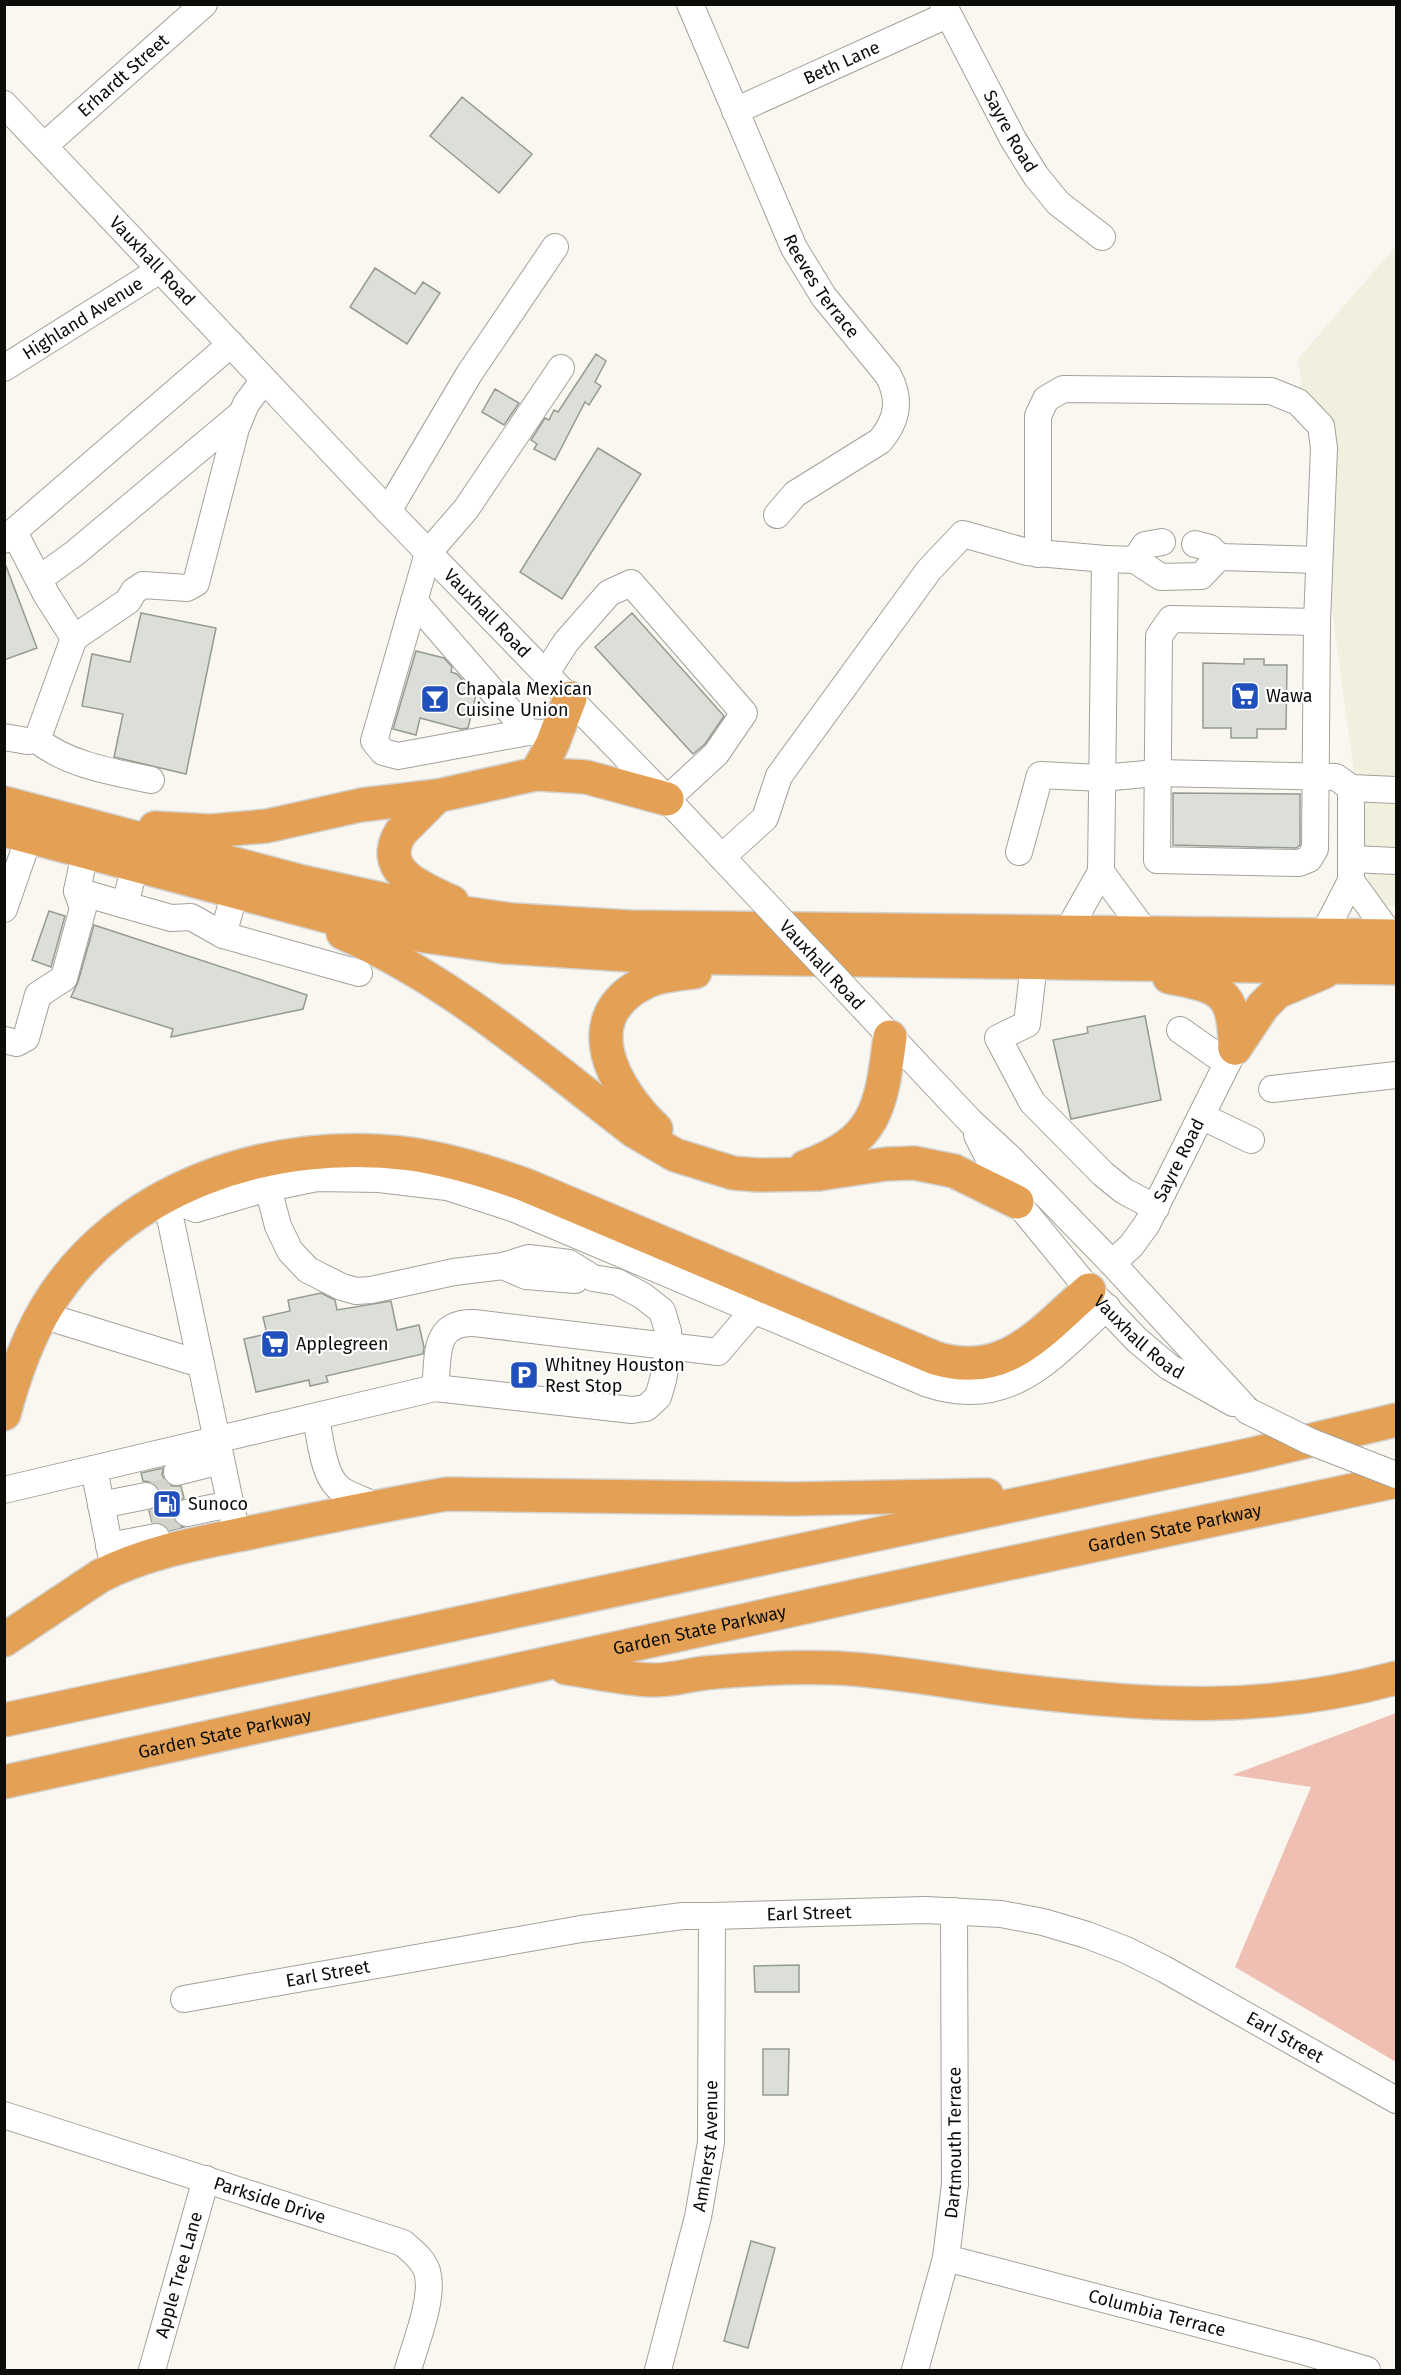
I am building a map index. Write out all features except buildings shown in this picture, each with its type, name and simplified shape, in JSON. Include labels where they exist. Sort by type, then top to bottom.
[{"type":"highway","points":[[536,774],[542,733],[570,698]]},
{"type":"highway","points":[[85,838],[267,826],[361,805],[437,796],[536,774],[586,777],[667,798]]},
{"type":"highway","points":[[437,796],[401,832],[394,848],[395,862],[405,877],[412,882],[480,916]]},
{"type":"highway","points":[[4,803],[85,838],[135,865],[279,905],[386,929],[503,947],[621,956],[784,960],[1396,968]]},
{"type":"highway","points":[[17,833],[85,838],[409,905],[480,916],[587,926],[1394,936]]},
{"type":"highway","points":[[279,905],[367,944],[418,970],[482,1013],[641,1136],[675,1155],[706,1166],[746,1175],[831,1173],[886,1164],[914,1163],[954,1171],[1017,1202]]},
{"type":"highway","points":[[706,1166],[656,1129],[634,1107],[624,1093],[610,1066],[608,1053],[607,1031],[614,1010],[619,1002],[638,987],[660,977],[784,960]]},
{"type":"highway","points":[[1109,964],[1195,982],[1216,990],[1224,996],[1232,1012],[1231,1056]]},
{"type":"highway","points":[[1231,1056],[1263,1006],[1277,992],[1337,967]]},
{"type":"highway","points":[[783,1174],[812,1165],[838,1152],[850,1144],[868,1125],[883,1092],[890,1037]]},
{"type":"highway","points":[[4,1414],[24,1354],[42,1315],[59,1288],[86,1256],[122,1224],[164,1197],[209,1177],[265,1174],[300,1155],[360,1151],[408,1154],[457,1163],[528,1186],[935,1358],[972,1365],[994,1362],[1016,1352],[1098,1298]]},
{"type":"highway","points":[[4,1720],[1249,1455],[1396,1420]]},
{"type":"highway","name":"Garden State Parkway","points":[[4,1782],[888,1589],[1396,1481]]},
{"type":"highway","points":[[4,1640],[85,1585],[110,1549],[160,1553],[233,1520],[377,1506],[447,1494],[792,1499],[1067,1494]]},
{"type":"highway","points":[[546,1665],[653,1681],[725,1671],[797,1667],[839,1668],[1107,1701],[1179,1705],[1244,1704],[1308,1698],[1396,1678]]},
{"type":"street","name":"Erhardt Street","points":[[44,146],[204,4]]},
{"type":"street","name":"Reeves Terrace","points":[[690,4],[794,248],[824,297],[888,375],[894,386],[897,401],[890,429],[880,441],[795,494],[777,515]]},
{"type":"street","name":"Beth Lane","points":[[735,111],[945,10]]},
{"type":"street","name":"Sayre Road","points":[[945,10],[1013,139],[1036,176],[1058,203],[1102,237]]},
{"type":"street","name":"Vauxhall Road","points":[[4,104],[428,553],[667,798],[970,1121],[1010,1158],[1182,1336],[1248,1411]]},
{"type":"street","points":[[388,511],[470,374],[555,247]]},
{"type":"street","name":"Highland Avenue","points":[[4,368],[160,270]]},
{"type":"street","points":[[74,638],[39,579],[9,536],[231,344]]},
{"type":"street","points":[[542,733],[398,756],[383,752],[374,741],[428,553],[466,509],[561,368]]},
{"type":"street","points":[[39,579],[75,553],[241,414],[264,380]]},
{"type":"street","points":[[1038,554],[1038,416],[1046,399],[1063,389],[1271,391],[1298,402],[1321,426],[1324,448],[1317,622],[1315,849],[1309,859],[1299,863],[1157,860],[1159,636],[1171,619],[1317,622]]},
{"type":"street","points":[[37,740],[74,638],[128,601],[134,591],[144,585],[187,588],[196,583],[241,414]]},
{"type":"street","points":[[722,857],[765,818],[779,776],[929,570],[963,534],[986,543],[1038,554],[1135,560],[1161,577],[1201,576],[1219,557]]},
{"type":"street","points":[[1135,560],[1144,545],[1162,542]]},
{"type":"street","points":[[1195,544],[1210,548],[1219,557],[1319,560]]},
{"type":"street","points":[[1067,932],[1101,872],[1105,559]]},
{"type":"street","points":[[546,673],[566,642],[609,593],[631,583],[744,713],[716,754],[667,798]]},
{"type":"street","points":[[414,601],[542,733]]},
{"type":"street","points":[[4,737],[27,741],[37,740],[54,752],[70,759],[151,780]]},
{"type":"street","points":[[1018,852],[1041,775],[1101,778],[1157,773],[1336,777],[1351,788],[1396,790]]},
{"type":"street","points":[[1323,935],[1351,870],[1351,788]]},
{"type":"street","points":[[4,909],[12,881],[17,833]]},
{"type":"street","points":[[4,1041],[17,1043],[26,1038],[38,995],[64,978],[83,908],[77,891],[85,838]]},
{"type":"street","points":[[1351,870],[1396,861]]},
{"type":"street","points":[[124,905],[135,865]]},
{"type":"street","points":[[1351,870],[1394,936]]},
{"type":"street","points":[[1101,872],[1146,933]]},
{"type":"street","points":[[77,891],[171,918],[191,916],[223,935],[358,973]]},
{"type":"street","points":[[223,935],[235,892]]},
{"type":"street","points":[[1034,963],[1027,1024],[998,1038],[1032,1102],[1103,1174],[1124,1191],[1156,1208]]},
{"type":"street","points":[[1179,1030],[1231,1056]]},
{"type":"street","name":"Sayre Road","points":[[1112,1263],[1138,1237],[1156,1208],[1231,1056]]},
{"type":"street","points":[[1272,1089],[1396,1075]]},
{"type":"street","points":[[1202,1116],[1251,1140]]},
{"type":"street","name":"Vauxhall Road","points":[[970,1121],[997,1175],[1017,1202],[1098,1298],[1158,1360],[1248,1411],[1309,1441],[1396,1475]]},
{"type":"street","points":[[179,1480],[316,1417],[435,1388],[632,1410],[651,1405],[658,1397],[663,1380],[669,1346],[666,1320],[656,1305],[617,1282],[593,1278],[570,1263],[529,1258],[503,1266],[454,1272],[370,1290],[356,1291],[342,1287],[308,1270],[290,1251],[278,1226],[265,1174],[399,1180],[447,1187],[515,1209],[943,1389],[971,1392],[997,1389],[1022,1379],[1047,1360],[1098,1298],[1182,1336]]},
{"type":"street","points":[[164,1197],[233,1520],[189,1521]]},
{"type":"street","points":[[435,1388],[441,1339],[450,1327],[462,1322],[718,1352],[754,1310],[769,1297],[782,1293]]},
{"type":"street","points":[[42,1315],[201,1364]]},
{"type":"street","points":[[316,1417],[327,1468],[336,1485],[343,1491],[377,1506]]},
{"type":"street","points":[[98,1488],[221,1460]]},
{"type":"street","points":[[98,1488],[110,1549],[154,1529]]},
{"type":"street","points":[[4,1490],[144,1488]]},
{"type":"street","name":"Earl Street","points":[[184,1999],[581,1929],[683,1916],[954,1911],[1001,1914],[1043,1922],[1126,1950],[1164,1969],[1396,2100]]},
{"type":"street","name":"Dartmouth Terrace","points":[[915,2370],[946,2258],[955,2184],[954,1911]]},
{"type":"street","name":"Amherst Avenue","points":[[658,2370],[698,2217],[711,2142],[712,1916]]},
{"type":"street","name":"Parkside Drive","points":[[4,2115],[403,2243],[417,2255],[427,2271],[429,2289],[408,2370]]},
{"type":"street","name":"Apple Tree Lane","points":[[152,2370],[206,2179]]},
{"type":"street","name":"Columbia Terrace","points":[[946,2258],[1367,2370]]},
{"type":"shaded area","points":[[1396,246],[1396,906],[1372,905],[1298,359]]},
{"type":"shaded area","points":[[1396,1713],[1396,2062],[1235,1967],[1311,1787],[1232,1775]]},
{"type":"tunnel","points":[[146,1496],[181,1488]]},
{"type":"tunnel","points":[[152,1521],[187,1513]]},
{"type":"place","name":"Wawa","points":[[1245,696]]},
{"type":"place","name":"Chapala Mexican Cuisine Union","points":[[435,699]]},
{"type":"place","name":"Applegreen","points":[[275,1344]]},
{"type":"place","name":"Whitney Houston Rest Stop","points":[[524,1375]]},
{"type":"place","name":"Sunoco","points":[[167,1504]]}]
